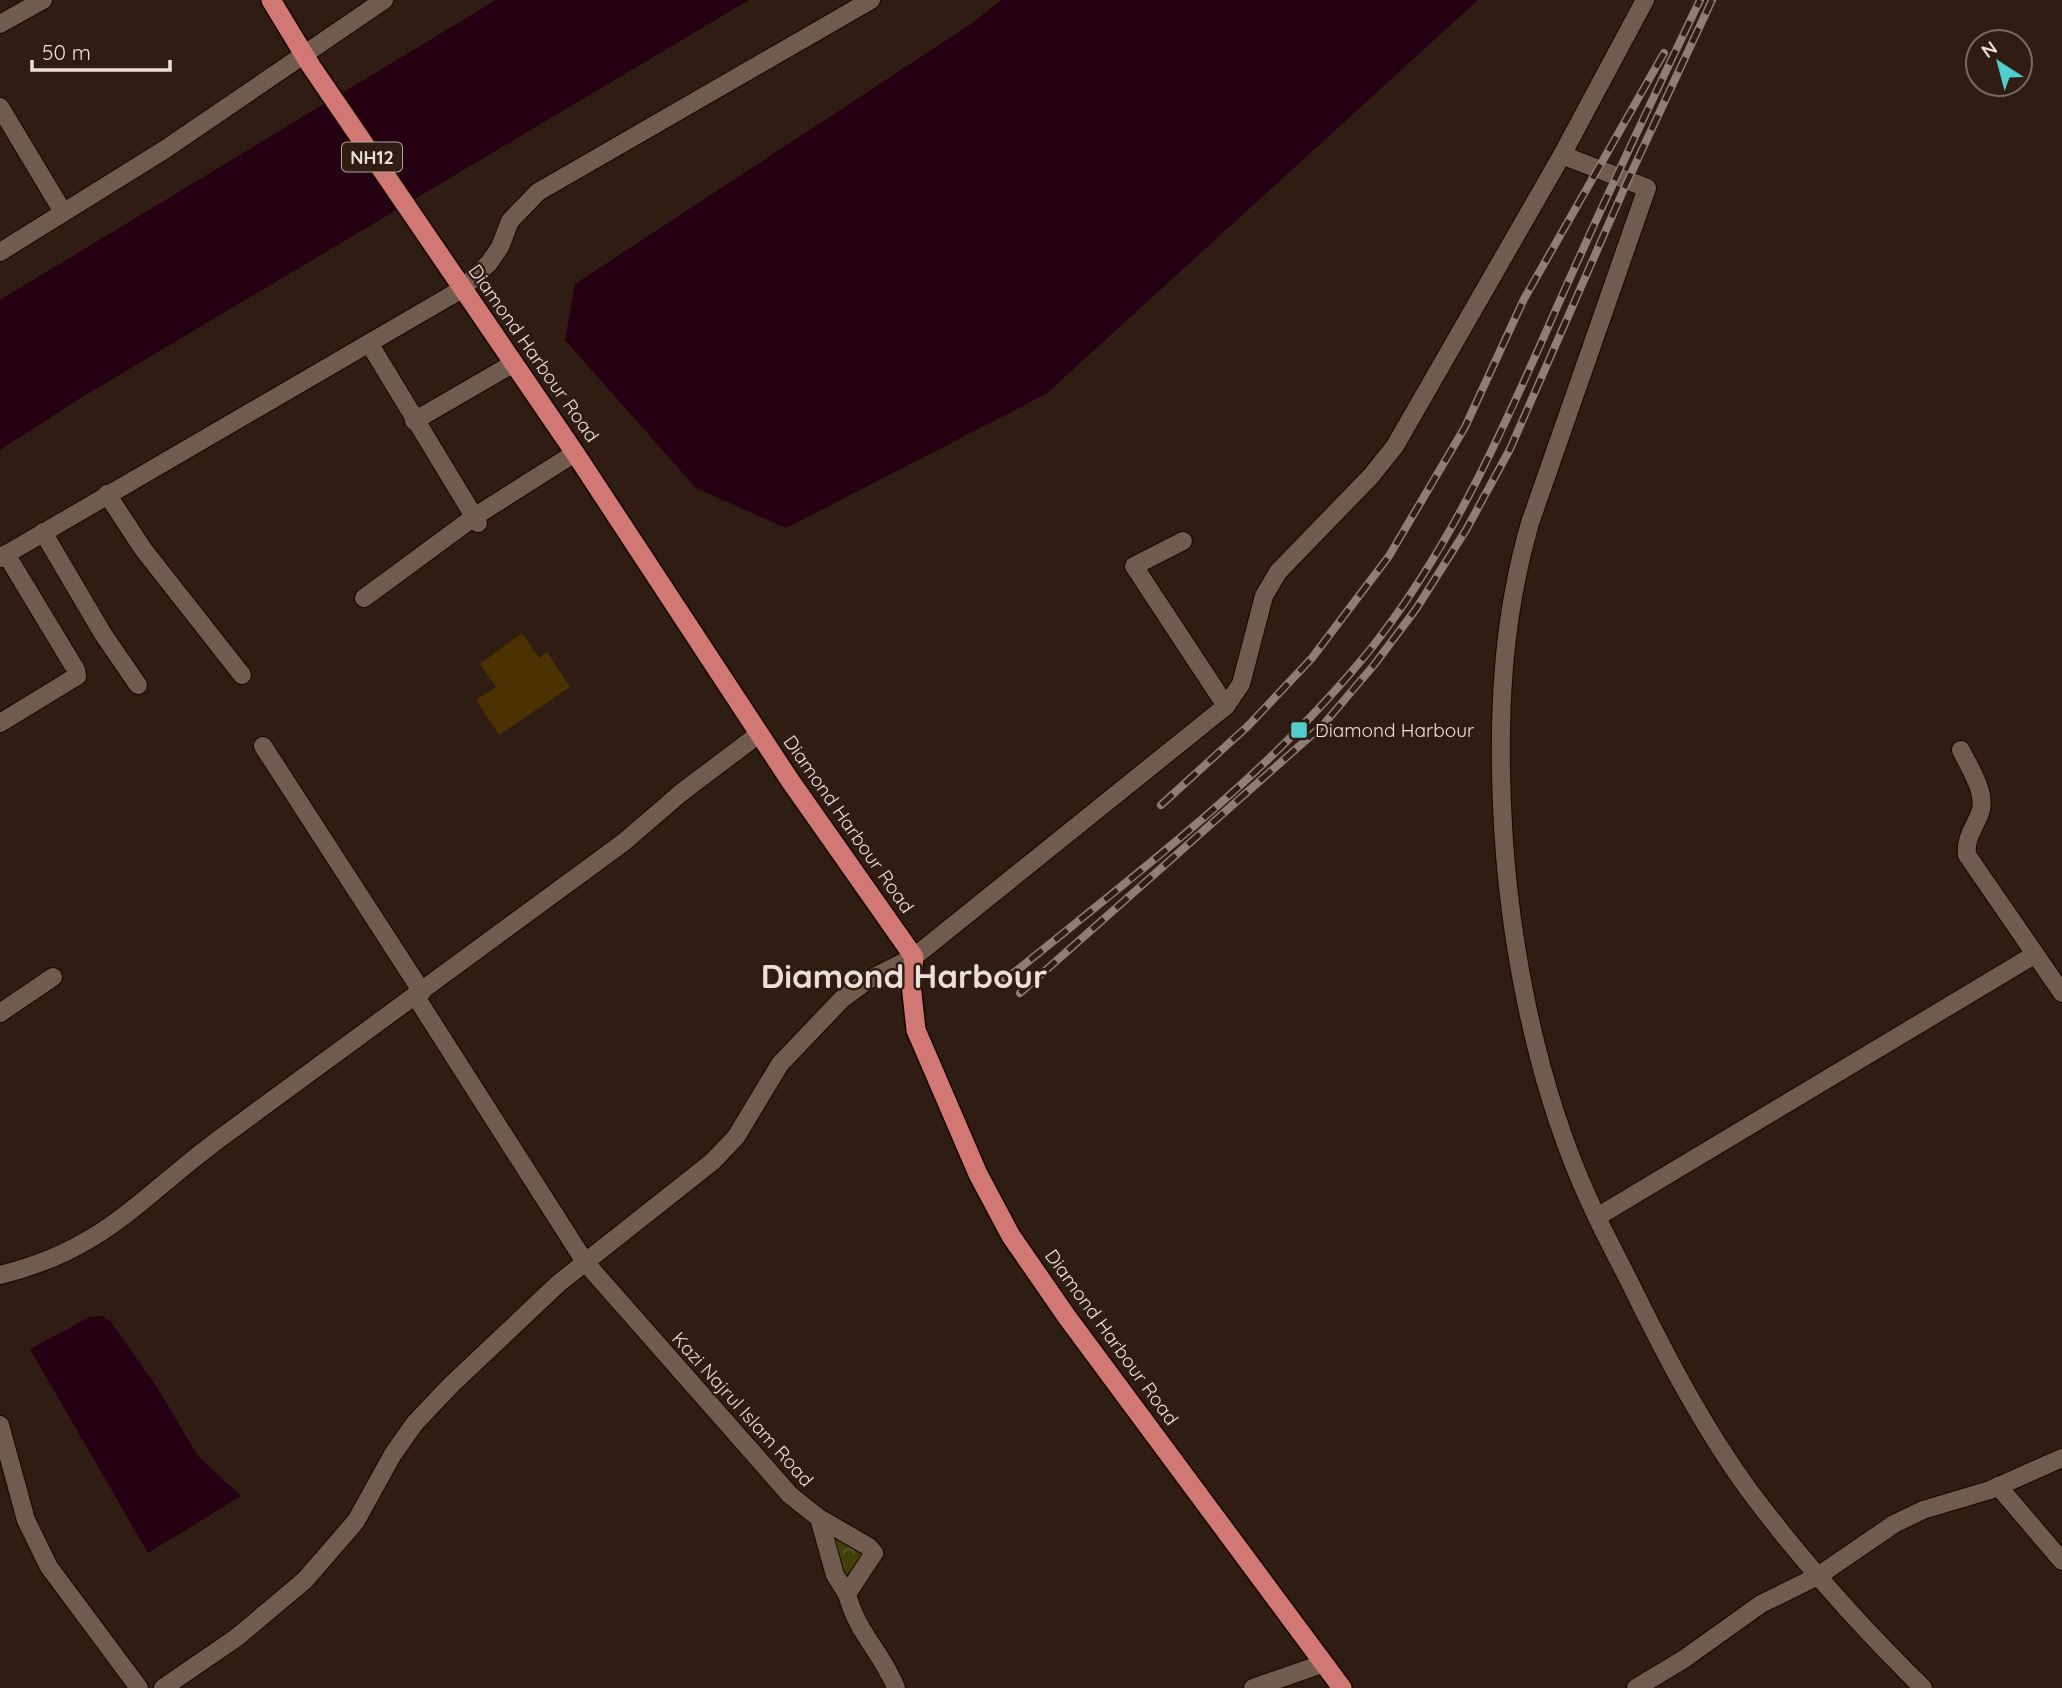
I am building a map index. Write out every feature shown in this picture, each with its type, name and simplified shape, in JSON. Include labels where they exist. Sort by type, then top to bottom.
[{"type":"highway","name":"Diamond Harbour Road","points":[[271,0],[307,59],[575,453],[759,734],[914,957],[911,984],[916,1030],[978,1174],[1011,1236],[1067,1317],[1196,1487],[1342,1688]]},
{"type":"street","points":[[0,24],[43,0]]},
{"type":"street","points":[[0,251],[307,59],[384,0]]},
{"type":"street","points":[[0,723],[77,676],[76,670],[3,556],[462,289],[489,263],[500,247],[510,221],[538,192],[871,0]]},
{"type":"street","points":[[163,1688],[236,1637],[304,1580],[356,1521],[415,1423],[518,1319],[585,1262],[674,1194],[736,1138],[780,1064],[842,999],[868,981],[914,957],[1226,706],[1241,684],[1265,596],[1278,572],[1371,476],[1395,446],[1562,155],[1645,0]]},
{"type":"street","points":[[0,107],[63,212]]},
{"type":"street","points":[[1562,155],[1647,188],[1517,569],[1507,621],[1500,697],[1503,827],[1513,936],[1525,995],[1553,1102],[1597,1217],[1669,1360],[1748,1488],[1818,1576],[1923,1688]]},
{"type":"street","points":[[369,343],[476,520]]},
{"type":"street","points":[[414,421],[514,363]]},
{"type":"street","points":[[364,597],[575,453]]},
{"type":"street","points":[[107,494],[143,549],[242,675]]},
{"type":"street","points":[[43,532],[96,623],[138,685]]},
{"type":"street","points":[[1183,541],[1134,566],[1226,706]]},
{"type":"street","points":[[0,1275],[35,1266],[81,1247],[120,1222],[214,1142],[624,842],[682,792],[759,734]]},
{"type":"street","name":"Kazi Najrul Islam Road","points":[[263,746],[585,1262],[790,1495],[874,1553],[847,1594]]},
{"type":"street","points":[[1961,750],[1982,799],[1980,812],[1966,844],[1967,855],[2062,993]]},
{"type":"street","points":[[1597,1217],[2034,955]]},
{"type":"street","points":[[0,1013],[53,977]]},
{"type":"street","points":[[0,1425],[26,1520],[49,1567],[139,1688]]},
{"type":"street","points":[[1636,1688],[1684,1659],[1761,1604],[1818,1576],[1894,1524],[1923,1510],[1998,1486],[2062,1458]]},
{"type":"street","points":[[1998,1486],[2062,1561]]},
{"type":"street","points":[[820,1518],[835,1575],[847,1594],[856,1623],[887,1665],[896,1688]]},
{"type":"street","points":[[1253,1688],[1322,1664]]},
{"type":"green space","points":[[822,1526],[870,1553],[842,1579]]},
{"type":"shaded area","points":[[496,0],[749,0],[79,399],[0,450],[0,300]]},
{"type":"shaded area","points":[[1001,0],[1478,0],[1046,394],[786,528],[696,488],[565,340],[575,284],[974,22]]},
{"type":"shaded area","points":[[102,1316],[110,1321],[157,1387],[198,1456],[241,1496],[148,1553],[30,1349],[90,1317]]},
{"type":"building","points":[[522,633],[539,658],[547,652],[570,687],[499,735],[476,700],[496,687],[480,664]]},
{"type":"railway","points":[[1005,980],[1150,863],[1245,781],[1333,693],[1402,607],[1429,566],[1476,482],[1700,0]]},
{"type":"railway","points":[[1020,993],[1323,725],[1374,665],[1416,609],[1466,530],[1510,449],[1627,182],[1712,0]]},
{"type":"railway","points":[[1161,805],[1248,726],[1312,658],[1389,556],[1465,427],[1524,299],[1664,53]]},
{"type":"place","name":"Diamond Harbour","points":[[1299,730]]},
{"type":"district","name":"Diamond Harbour","points":[[904,975]]}]
